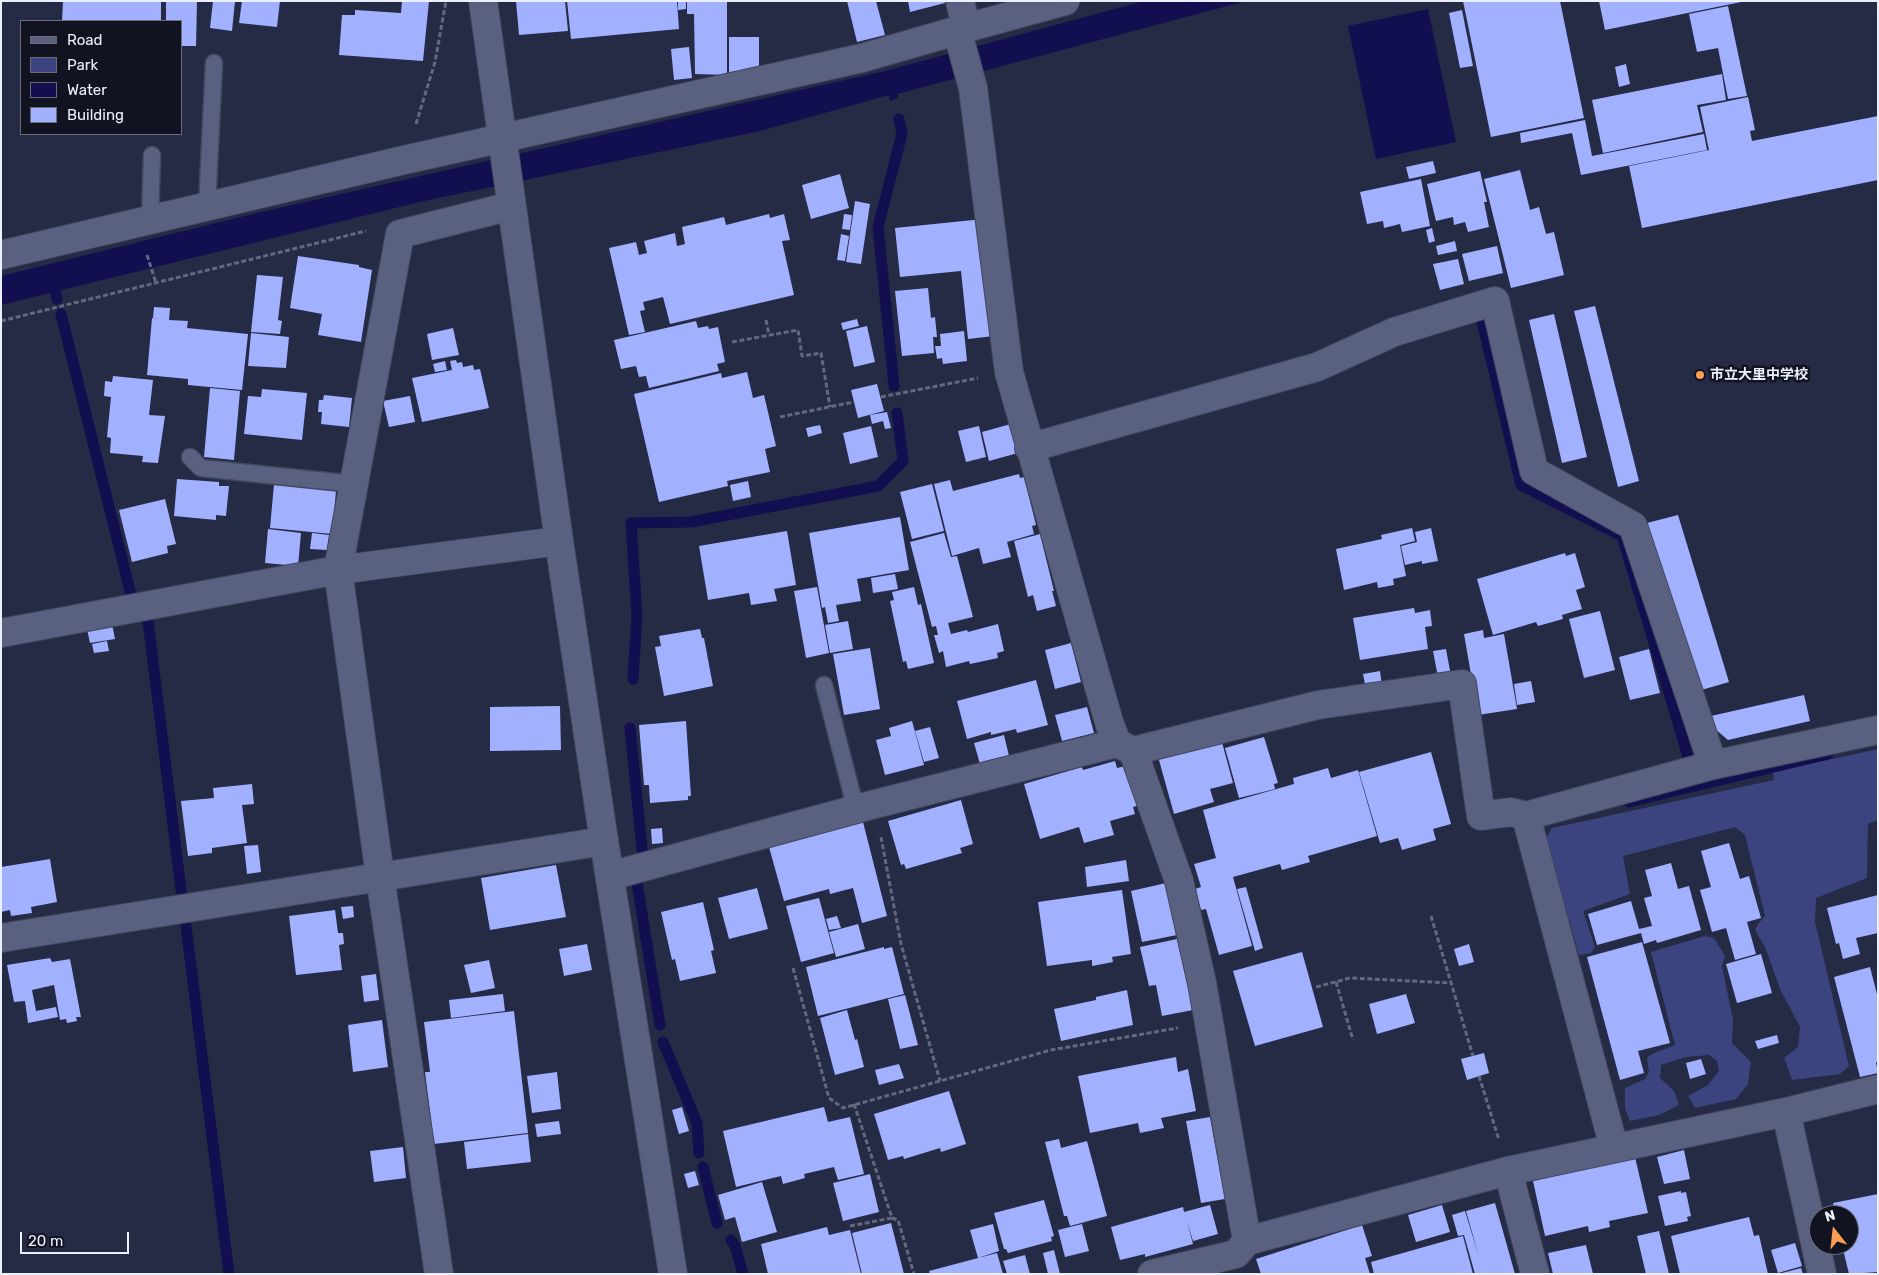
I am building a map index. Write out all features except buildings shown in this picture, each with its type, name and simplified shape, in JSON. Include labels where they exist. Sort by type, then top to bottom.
[{"type":"street","points":[[482,1],[604,841],[673,1274]]},
{"type":"street","points":[[960,1],[961,31],[973,88],[1009,372],[1029,448],[1125,747],[1179,881],[1209,1022],[1241,1256]]},
{"type":"street","points":[[1,255],[404,160],[503,142],[862,58],[1065,1]]},
{"type":"street","points":[[439,1274],[380,876],[338,570],[400,234],[511,202]]},
{"type":"street","points":[[1029,448],[1317,368],[1394,332],[1495,301],[1534,471],[1633,526],[1712,765]]},
{"type":"street","points":[[1,633],[338,570],[559,541]]},
{"type":"street","points":[[610,876],[865,807],[1125,747],[1318,705],[1462,684],[1481,816],[1511,812],[1526,816],[1712,765],[1878,730]]},
{"type":"street","points":[[1526,816],[1614,1148]]},
{"type":"street","points":[[1,938],[604,841]]},
{"type":"street","points":[[1152,1274],[1241,1256],[1508,1171],[1786,1112],[1878,1090]]},
{"type":"street","points":[[1786,1112],[1822,1274]]},
{"type":"street","points":[[1508,1171],[1535,1274]]},
{"type":"lane","points":[[207,207],[214,63]]},
{"type":"lane","points":[[150,220],[152,156]]},
{"type":"lane","points":[[190,457],[201,468],[354,484]]},
{"type":"lane","points":[[824,685],[865,807]]},
{"type":"path","points":[[404,160],[435,62],[446,1]]},
{"type":"path","points":[[1,321],[383,227],[400,234]]},
{"type":"path","points":[[153,275],[156,283]]},
{"type":"path","points":[[766,320],[769,335]]},
{"type":"path","points":[[732,342],[798,330],[802,356],[820,353],[830,407]]},
{"type":"path","points":[[880,397],[1009,372]]},
{"type":"path","points":[[780,417],[854,402]]},
{"type":"path","points":[[865,807],[940,1081]]},
{"type":"path","points":[[1430,916],[1473,1056]]},
{"type":"path","points":[[793,968],[829,1098],[842,1108],[1051,1050],[1209,1022]]},
{"type":"path","points":[[1316,987],[1350,978],[1451,983]]},
{"type":"path","points":[[1336,982],[1353,1040]]},
{"type":"path","points":[[1479,1076],[1508,1171]]},
{"type":"path","points":[[854,1104],[892,1218]]},
{"type":"path","points":[[850,1226],[892,1218],[898,1220],[914,1274]]},
{"type":"green space","points":[[1878,749],[1878,820],[1868,824],[1867,878],[1816,898],[1815,922],[1849,1066],[1840,1074],[1792,1080],[1784,1058],[1798,1047],[1800,1027],[1780,989],[1765,947],[1755,930],[1765,916],[1745,835],[1735,827],[1623,856],[1630,894],[1583,911],[1595,947],[1591,953],[1579,955],[1546,838],[1552,828],[1774,780],[1773,772]]},
{"type":"green space","points":[[1705,936],[1714,938],[1725,956],[1722,966],[1733,1020],[1732,1043],[1751,1062],[1748,1084],[1736,1099],[1695,1108],[1688,1096],[1708,1085],[1719,1071],[1717,1061],[1709,1055],[1686,1057],[1661,1065],[1660,1078],[1674,1091],[1679,1105],[1659,1115],[1630,1121],[1625,1108],[1625,1088],[1645,1079],[1649,1072],[1647,1058],[1652,1054],[1675,1045],[1651,952]]},
{"type":"water","points":[[1144,1],[1246,1],[897,94],[898,98],[890,101],[889,95],[760,131],[424,201],[1,305],[1,276],[257,213],[885,71]]},
{"type":"water","points":[[1428,9],[1456,142],[1376,159],[1348,26]]},
{"type":"waterway","points":[[894,386],[878,227],[902,134],[899,119]]},
{"type":"waterway","points":[[52,277],[57,299]]},
{"type":"waterway","points":[[61,314],[131,595]]},
{"type":"waterway","points":[[1481,317],[1521,485],[1622,536],[1689,760]]},
{"type":"waterway","points":[[633,679],[637,616],[631,523],[691,522],[878,486],[903,461],[897,413]]},
{"type":"waterway","points":[[148,621],[181,890]]},
{"type":"waterway","points":[[630,728],[642,849]]},
{"type":"waterway","points":[[1629,802],[1828,754]]},
{"type":"waterway","points":[[637,883],[660,1025]]},
{"type":"waterway","points":[[186,926],[229,1274]]},
{"type":"waterway","points":[[663,1042],[697,1123],[699,1153]]},
{"type":"waterway","points":[[703,1167],[717,1223]]},
{"type":"waterway","points":[[731,1240],[735,1246],[743,1274]]},
{"type":"place","name":"市立大里中学校","points":[[1700,375]]}]
